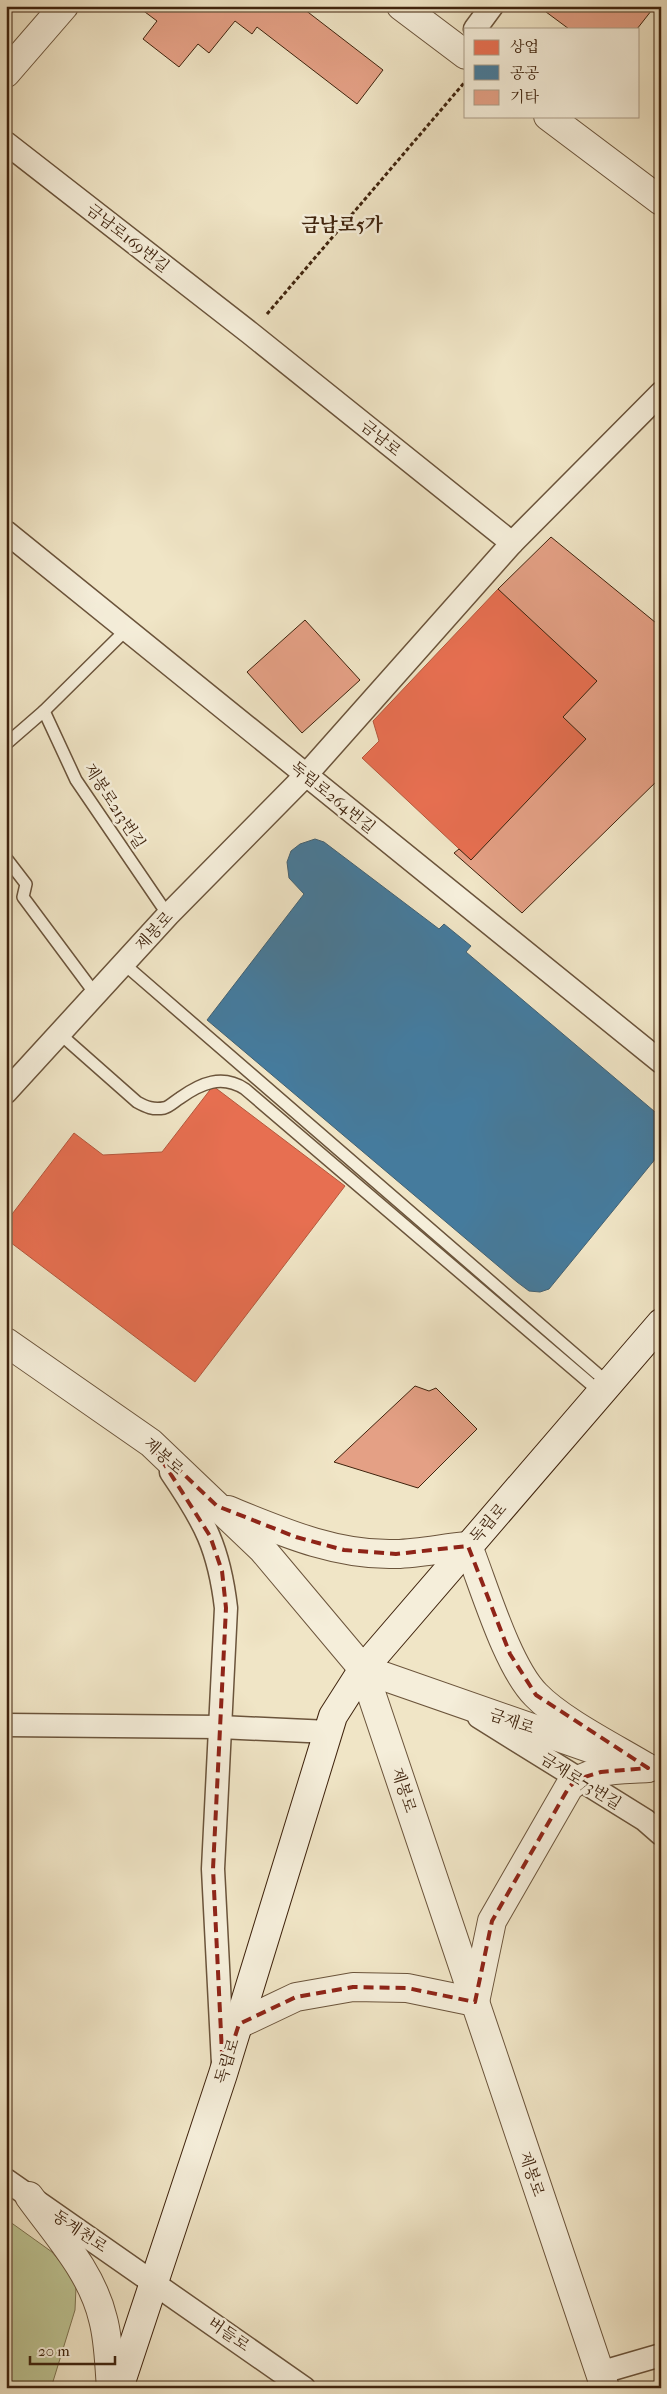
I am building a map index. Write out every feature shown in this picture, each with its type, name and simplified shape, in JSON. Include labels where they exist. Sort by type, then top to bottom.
[{"type":"street","points":[[6,73],[64,6]]},
{"type":"street","points":[[401,6],[464,43]]},
{"type":"street","points":[[477,28],[492,6]]},
{"type":"street","points":[[551,118],[661,201]]},
{"type":"street","name":"금남로169번길","points":[[6,143],[250,333]]},
{"type":"street","name":"금남로","points":[[250,333],[512,543]]},
{"type":"street","points":[[306,775],[512,543],[661,393]]},
{"type":"street","name":"독립로264번길","points":[[6,532],[128,628],[306,775],[661,1062]]},
{"type":"street","name":"제봉로","points":[[6,1092],[168,915],[306,775]]},
{"type":"street","name":"독립로","points":[[119,2388],[239,2024],[334,1716],[364,1669],[604,1387],[661,1323]]},
{"type":"street","name":"제봉로","points":[[6,1342],[151,1443],[263,1550],[364,1669],[602,2380],[661,2355]]},
{"type":"street","points":[[151,1443],[193,1504],[210,1536],[222,1571],[226,1608],[213,1869],[223,2074]]},
{"type":"street","points":[[217,1506],[296,1537],[344,1550],[396,1554],[468,1546],[510,1654],[520,1675],[536,1695],[561,1714],[654,1771]]},
{"type":"street","name":"금재로","points":[[364,1669],[654,1771]]},
{"type":"street","name":"금재로73번길","points":[[449,1699],[645,1820],[661,1834]]},
{"type":"street","points":[[6,1725],[220,1726],[329,1732]]},
{"type":"street","points":[[239,2024],[296,1997],[353,1987],[407,1988],[475,2002],[492,1921],[569,1786],[578,1779],[601,1772],[654,1771]]},
{"type":"street","name":"동계천로","points":[[6,2180],[154,2281]]},
{"type":"street","points":[[29,2196],[86,2274],[96,2296],[105,2328],[111,2388]]},
{"type":"street","name":"버들로","points":[[154,2281],[304,2388]]},
{"type":"lane","points":[[6,744],[44,710],[128,628]]},
{"type":"lane","name":"제봉로213번길","points":[[44,710],[76,780],[168,915]]},
{"type":"lane","points":[[6,858],[26,884],[23,897],[96,995]]},
{"type":"lane","points":[[124,964],[604,1387]]},
{"type":"lane","points":[[60,1034],[138,1102],[150,1109],[165,1108],[190,1091],[214,1081],[229,1082],[245,1089],[604,1387]]},
{"type":"path","points":[[250,333],[464,82]]},
{"type":"highlighted area","points":[[151,1443],[217,1506],[296,1537],[344,1550],[396,1554],[468,1546],[510,1654],[536,1695],[648,1768],[601,1772],[578,1779],[569,1787],[492,1921],[475,2002],[407,1988],[353,1987],[296,1997],[239,2024],[223,2074],[213,1869],[226,1608],[222,1571],[210,1536]]},
{"type":"green space","points":[[6,2219],[52,2252],[71,2275],[76,2287],[75,2310],[51,2388],[6,2388]]},
{"type":"building: 상업","points":[[498,589],[597,681],[563,717],[586,739],[471,860],[362,758],[379,741],[373,721]]},
{"type":"building: 상업","points":[[213,1086],[345,1186],[195,1382],[6,1239],[6,1222],[74,1133],[103,1155],[162,1152]]},
{"type":"building: 공공","points":[[315,839],[324,842],[439,929],[444,924],[471,946],[466,952],[661,1117],[661,1152],[549,1289],[540,1292],[529,1291],[517,1282],[207,1020],[304,894],[289,878],[287,862],[291,851],[300,844]]},
{"type":"building: 기타","points":[[137,6],[300,6],[383,70],[357,104],[257,27],[252,34],[235,21],[209,53],[198,44],[179,67],[143,39],[157,21]]},
{"type":"building: 기타","points":[[538,6],[655,6],[638,28],[568,28]]},
{"type":"building: 기타","points":[[551,537],[661,627],[661,777],[522,913],[454,853],[459,849],[471,860],[586,739],[563,717],[597,681],[498,589]]},
{"type":"building: 기타","points":[[305,620],[360,680],[302,733],[247,672]]},
{"type":"building: 기타","points":[[415,1386],[429,1391],[436,1388],[477,1429],[418,1488],[334,1462]]},
{"type":"district","name":"금남로5가","points":[[342,225]]}]
